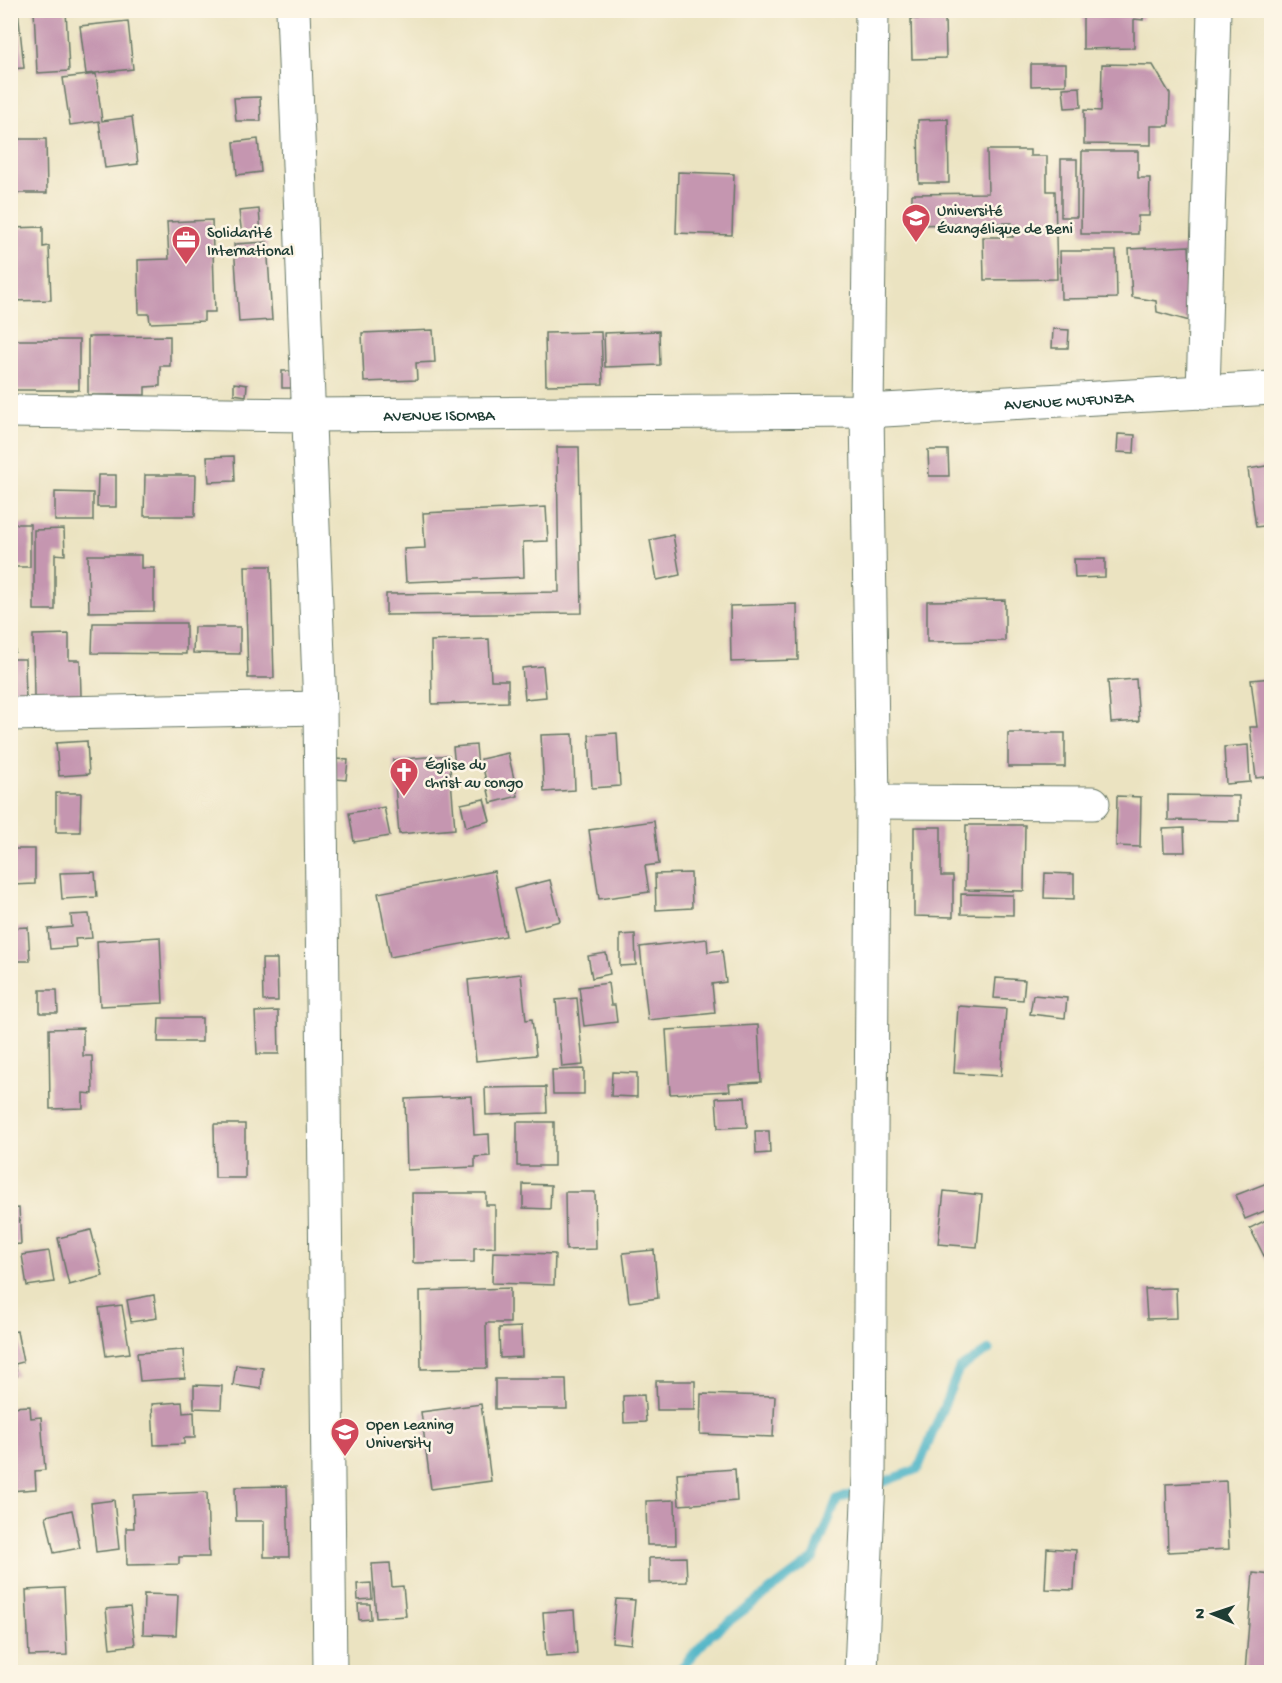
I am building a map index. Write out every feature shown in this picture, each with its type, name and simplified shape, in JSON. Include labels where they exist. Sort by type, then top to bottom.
[{"type":"street","points":[[293,10],[320,708],[330,1672]]},
{"type":"street","points":[[861,1672],[869,1489],[873,802],[867,411],[872,10]]},
{"type":"street","points":[[1203,393],[1214,10]]},
{"type":"street","name":"AVENUE MUFUNZA","points":[[867,411],[1272,388]]},
{"type":"street","name":"AVENUE ISOMBA","points":[[10,411],[308,415],[867,411]]},
{"type":"street","points":[[10,714],[320,708]]},
{"type":"street","points":[[873,802],[1093,803]]},
{"type":"building","points":[[10,10],[18,10],[24,68],[10,69]]},
{"type":"building","points":[[34,10],[66,10],[69,71],[37,73]]},
{"type":"building","points":[[135,10],[159,10],[159,12],[135,13]]},
{"type":"building","points":[[1083,10],[1143,10],[1143,20],[1134,19],[1134,48],[1083,49]]},
{"type":"building","points":[[945,18],[946,58],[912,59],[911,19]]},
{"type":"building","points":[[128,21],[133,69],[86,74],[80,26]]},
{"type":"building","points":[[1031,64],[1066,64],[1066,85],[1031,86]]},
{"type":"building","points":[[1102,64],[1153,65],[1170,94],[1169,126],[1151,126],[1151,145],[1084,144],[1084,110],[1101,111]]},
{"type":"building","points":[[96,74],[102,121],[132,117],[138,164],[105,168],[99,121],[70,125],[63,78]]},
{"type":"building","points":[[1080,87],[1081,107],[1065,108],[1063,88]]},
{"type":"building","points":[[260,97],[261,121],[236,121],[234,98]]},
{"type":"building","points":[[948,119],[949,183],[919,183],[918,120]]},
{"type":"building","points":[[10,139],[46,139],[47,193],[10,193]]},
{"type":"building","points":[[258,139],[261,172],[237,175],[234,142]]},
{"type":"building","points":[[987,150],[1030,150],[1030,156],[1047,156],[1047,191],[1055,191],[1057,279],[984,280],[983,237],[1013,237],[1012,223],[912,225],[912,194],[988,193]]},
{"type":"building","points":[[1082,151],[1138,151],[1138,178],[1150,178],[1149,216],[1138,216],[1138,234],[1081,234]]},
{"type":"building","points":[[1061,159],[1077,159],[1077,217],[1061,217]]},
{"type":"building","points":[[678,172],[734,174],[732,235],[676,233]]},
{"type":"building","points":[[259,209],[261,234],[242,236],[239,211]]},
{"type":"building","points":[[212,220],[215,312],[204,312],[204,321],[150,323],[149,314],[139,314],[138,260],[169,259],[167,222]]},
{"type":"building","points":[[43,227],[43,247],[49,246],[51,300],[10,301],[10,228]]},
{"type":"building","points":[[267,242],[272,320],[239,322],[234,244]]},
{"type":"building","points":[[1189,246],[1193,322],[1157,312],[1156,301],[1132,297],[1129,249]]},
{"type":"building","points":[[1060,251],[1116,251],[1117,298],[1061,299]]},
{"type":"building","points":[[1053,329],[1069,330],[1068,348],[1052,348]]},
{"type":"building","points":[[433,330],[435,362],[416,363],[417,380],[364,382],[362,333]]},
{"type":"building","points":[[659,331],[660,365],[605,367],[604,333]]},
{"type":"building","points":[[601,332],[603,384],[546,385],[545,333]]},
{"type":"building","points":[[170,336],[170,366],[160,366],[160,386],[145,387],[145,395],[88,395],[88,337]]},
{"type":"building","points":[[12,340],[79,340],[79,390],[12,390]]},
{"type":"building","points":[[282,371],[298,371],[298,388],[282,388]]},
{"type":"building","points":[[234,383],[247,385],[246,396],[234,394]]},
{"type":"building","points":[[1118,434],[1135,435],[1134,453],[1117,452]]},
{"type":"building","points":[[557,447],[579,447],[582,613],[386,615],[386,594],[559,592]]},
{"type":"building","points":[[928,450],[948,450],[949,476],[929,476]]},
{"type":"building","points":[[234,456],[235,481],[209,482],[207,457]]},
{"type":"building","points":[[1272,465],[1272,525],[1256,527],[1248,469]]},
{"type":"building","points":[[98,475],[116,475],[116,507],[97,507]]},
{"type":"building","points":[[145,475],[196,475],[195,516],[144,516]]},
{"type":"building","points":[[55,492],[93,493],[93,521],[55,521]]},
{"type":"building","points":[[546,507],[548,541],[523,542],[524,577],[406,582],[404,549],[425,548],[423,513]]},
{"type":"building","points":[[10,524],[30,524],[30,567],[10,567]]},
{"type":"building","points":[[64,529],[65,555],[55,554],[55,610],[34,610],[34,530]]},
{"type":"building","points":[[673,535],[680,575],[657,580],[650,540]]},
{"type":"building","points":[[88,555],[141,555],[141,568],[154,568],[154,611],[89,612]]},
{"type":"building","points":[[1074,559],[1105,559],[1105,577],[1075,578]]},
{"type":"building","points":[[245,566],[271,566],[274,678],[248,678]]},
{"type":"building","points":[[1005,600],[1005,641],[927,642],[927,601]]},
{"type":"building","points":[[797,604],[798,660],[731,662],[730,606]]},
{"type":"building","points":[[93,623],[186,623],[186,654],[92,653]]},
{"type":"building","points":[[194,627],[240,627],[240,654],[193,653]]},
{"type":"building","points":[[69,634],[69,660],[80,660],[81,696],[34,697],[33,635]]},
{"type":"building","points":[[10,636],[14,636],[15,652],[10,652]]},
{"type":"building","points":[[489,639],[491,680],[508,680],[508,702],[432,704],[431,641]]},
{"type":"building","points":[[10,659],[25,659],[26,703],[10,703]]},
{"type":"building","points":[[543,666],[546,697],[525,699],[522,668]]},
{"type":"building","points":[[1272,678],[1272,776],[1256,778],[1250,727],[1257,727],[1251,680]]},
{"type":"building","points":[[1136,679],[1139,721],[1111,723],[1108,681]]},
{"type":"building","points":[[617,733],[620,786],[592,788],[589,735]]},
{"type":"building","points":[[1008,733],[1065,733],[1065,767],[1008,767]]},
{"type":"building","points":[[573,734],[575,790],[544,792],[541,735]]},
{"type":"building","points":[[87,741],[89,774],[59,776],[56,743]]},
{"type":"building","points":[[476,745],[478,767],[455,768],[453,747]]},
{"type":"building","points":[[1248,745],[1250,782],[1226,784],[1224,747]]},
{"type":"building","points":[[508,753],[518,796],[491,803],[481,759]]},
{"type":"building","points":[[449,755],[455,829],[399,834],[393,760]]},
{"type":"building","points":[[326,758],[348,760],[346,780],[325,778]]},
{"type":"building","points":[[56,793],[81,793],[80,832],[56,832]]},
{"type":"building","points":[[1168,795],[1239,796],[1239,821],[1168,820]]},
{"type":"building","points":[[1117,796],[1141,797],[1140,847],[1116,846]]},
{"type":"building","points":[[484,799],[490,821],[466,827],[461,804]]},
{"type":"building","points":[[384,807],[390,836],[354,842],[349,813]]},
{"type":"building","points":[[654,821],[659,864],[645,866],[649,892],[599,899],[589,830]]},
{"type":"building","points":[[966,825],[1025,825],[1024,891],[965,890]]},
{"type":"building","points":[[914,827],[941,827],[941,876],[953,876],[953,917],[914,916]]},
{"type":"building","points":[[1184,828],[1185,852],[1164,852],[1163,829]]},
{"type":"building","points":[[11,849],[35,849],[35,884],[12,885]]},
{"type":"building","points":[[494,871],[506,936],[390,957],[378,893]]},
{"type":"building","points":[[95,872],[97,897],[62,899],[60,873]]},
{"type":"building","points":[[691,873],[692,908],[656,910],[655,874]]},
{"type":"building","points":[[1045,873],[1074,874],[1074,899],[1044,898]]},
{"type":"building","points":[[550,880],[560,921],[524,930],[514,889]]},
{"type":"building","points":[[961,894],[1013,895],[1013,915],[961,914]]},
{"type":"building","points":[[89,914],[92,938],[75,939],[76,947],[50,949],[48,929],[72,927],[71,915]]},
{"type":"building","points":[[28,927],[30,961],[10,961],[10,928]]},
{"type":"building","points":[[635,934],[636,965],[620,966],[620,935]]},
{"type":"building","points":[[160,937],[163,1003],[100,1006],[97,941]]},
{"type":"building","points":[[707,939],[708,952],[722,950],[726,982],[712,984],[715,1013],[648,1020],[640,947]]},
{"type":"building","points":[[606,953],[610,974],[592,978],[588,956]]},
{"type":"building","points":[[262,959],[277,959],[278,1001],[263,1001]]},
{"type":"building","points":[[521,974],[526,1020],[532,1019],[536,1055],[476,1061],[468,980]]},
{"type":"building","points":[[996,978],[1025,980],[1023,1000],[994,998]]},
{"type":"building","points":[[608,983],[611,1005],[615,1005],[617,1022],[584,1026],[579,987]]},
{"type":"building","points":[[40,990],[57,990],[58,1013],[40,1013]]},
{"type":"building","points":[[1033,995],[1067,998],[1065,1018],[1030,1014]]},
{"type":"building","points":[[577,998],[583,1065],[562,1067],[556,1000]]},
{"type":"building","points":[[958,1006],[1006,1009],[1001,1076],[954,1073]]},
{"type":"building","points":[[278,1011],[279,1054],[257,1054],[255,1012]]},
{"type":"building","points":[[159,1018],[202,1018],[202,1042],[158,1042]]},
{"type":"building","points":[[758,1025],[761,1082],[729,1084],[730,1091],[670,1094],[666,1030]]},
{"type":"building","points":[[83,1028],[83,1056],[92,1056],[93,1094],[83,1093],[83,1108],[50,1109],[49,1029]]},
{"type":"building","points":[[584,1069],[584,1094],[553,1094],[552,1070]]},
{"type":"building","points":[[612,1072],[637,1073],[637,1097],[611,1096]]},
{"type":"building","points":[[546,1087],[547,1113],[486,1115],[485,1088]]},
{"type":"building","points":[[472,1096],[474,1135],[489,1134],[490,1156],[475,1157],[475,1167],[407,1170],[405,1099]]},
{"type":"building","points":[[745,1097],[747,1127],[718,1128],[716,1098]]},
{"type":"building","points":[[517,1122],[554,1122],[554,1166],[517,1166]]},
{"type":"building","points":[[214,1124],[245,1124],[245,1178],[215,1178]]},
{"type":"building","points":[[755,1131],[769,1131],[770,1153],[756,1154]]},
{"type":"building","points":[[1272,1181],[1272,1208],[1245,1219],[1236,1195]]},
{"type":"building","points":[[523,1184],[551,1185],[550,1209],[523,1208]]},
{"type":"building","points":[[944,1191],[982,1195],[977,1247],[938,1244]]},
{"type":"building","points":[[565,1192],[595,1192],[596,1249],[566,1250]]},
{"type":"building","points":[[412,1193],[486,1193],[486,1205],[495,1205],[495,1247],[474,1248],[474,1262],[413,1263]]},
{"type":"building","points":[[19,1208],[21,1244],[10,1245],[10,1209]]},
{"type":"building","points":[[1272,1217],[1272,1272],[1250,1228]]},
{"type":"building","points":[[91,1230],[103,1276],[69,1285],[58,1238]]},
{"type":"building","points":[[654,1250],[658,1298],[629,1302],[623,1253]]},
{"type":"building","points":[[49,1251],[54,1282],[27,1286],[22,1255]]},
{"type":"building","points":[[493,1252],[555,1254],[554,1285],[492,1283]]},
{"type":"building","points":[[510,1288],[510,1323],[486,1323],[487,1368],[421,1369],[420,1291]]},
{"type":"building","points":[[1176,1288],[1177,1318],[1147,1319],[1145,1289]]},
{"type":"building","points":[[154,1295],[157,1318],[131,1322],[127,1300]]},
{"type":"building","points":[[122,1305],[130,1353],[106,1356],[99,1308]]},
{"type":"building","points":[[521,1327],[522,1357],[500,1358],[499,1328]]},
{"type":"building","points":[[17,1331],[23,1362],[15,1364],[17,1376],[10,1377],[10,1332]]},
{"type":"building","points":[[183,1350],[185,1378],[140,1381],[137,1353]]},
{"type":"building","points":[[236,1365],[263,1368],[261,1389],[233,1385]]},
{"type":"building","points":[[495,1379],[566,1379],[567,1409],[495,1409]]},
{"type":"building","points":[[656,1381],[695,1381],[695,1410],[657,1410]]},
{"type":"building","points":[[194,1385],[222,1386],[221,1409],[194,1408]]},
{"type":"building","points":[[701,1394],[775,1396],[773,1437],[700,1434]]},
{"type":"building","points":[[644,1395],[646,1422],[624,1423],[623,1396]]},
{"type":"building","points":[[182,1402],[183,1413],[194,1412],[195,1438],[184,1438],[184,1444],[154,1445],[152,1404]]},
{"type":"building","points":[[481,1404],[491,1481],[431,1489],[421,1412]]},
{"type":"building","points":[[30,1406],[31,1418],[41,1417],[45,1470],[35,1471],[36,1489],[10,1491],[10,1407]]},
{"type":"building","points":[[735,1469],[737,1501],[679,1505],[677,1473]]},
{"type":"building","points":[[1226,1481],[1229,1549],[1168,1552],[1166,1484]]},
{"type":"building","points":[[287,1486],[289,1557],[264,1557],[264,1521],[236,1521],[235,1487]]},
{"type":"building","points":[[207,1492],[209,1557],[179,1557],[179,1564],[127,1565],[126,1528],[134,1528],[133,1495]]},
{"type":"building","points":[[114,1500],[119,1549],[96,1552],[91,1503]]},
{"type":"building","points":[[675,1500],[676,1545],[647,1545],[646,1501]]},
{"type":"building","points":[[72,1510],[80,1548],[54,1553],[46,1516]]},
{"type":"building","points":[[1047,1548],[1076,1550],[1074,1590],[1045,1589]]},
{"type":"building","points":[[686,1557],[687,1582],[649,1583],[649,1558]]},
{"type":"building","points":[[390,1563],[392,1587],[403,1586],[406,1616],[376,1618],[372,1564]]},
{"type":"building","points":[[1253,1573],[1272,1575],[1272,1672],[1245,1672]]},
{"type":"building","points":[[371,1583],[372,1599],[358,1600],[357,1584]]},
{"type":"building","points":[[64,1588],[67,1655],[29,1656],[26,1590]]},
{"type":"building","points":[[144,1594],[178,1595],[176,1635],[143,1634]]},
{"type":"building","points":[[616,1599],[635,1600],[631,1644],[612,1642]]},
{"type":"building","points":[[358,1604],[370,1604],[371,1619],[359,1620]]},
{"type":"building","points":[[130,1607],[135,1645],[110,1648],[106,1609]]},
{"type":"building","points":[[574,1610],[577,1654],[546,1656],[543,1612]]},
{"type":"waterway","points":[[875,1485],[918,1469],[959,1369],[989,1350]]},
{"type":"waterway","points":[[677,1672],[711,1635],[814,1558],[837,1500],[862,1490]]},
{"type":"place","name":"Université Évangélique de Beni","points":[[916,244]]},
{"type":"place","name":"Solidarité International","points":[[186,266]]},
{"type":"place","name":"Église du christ au congo","points":[[404,798]]},
{"type":"place","name":"Open Leaning University","points":[[345,1458]]}]
